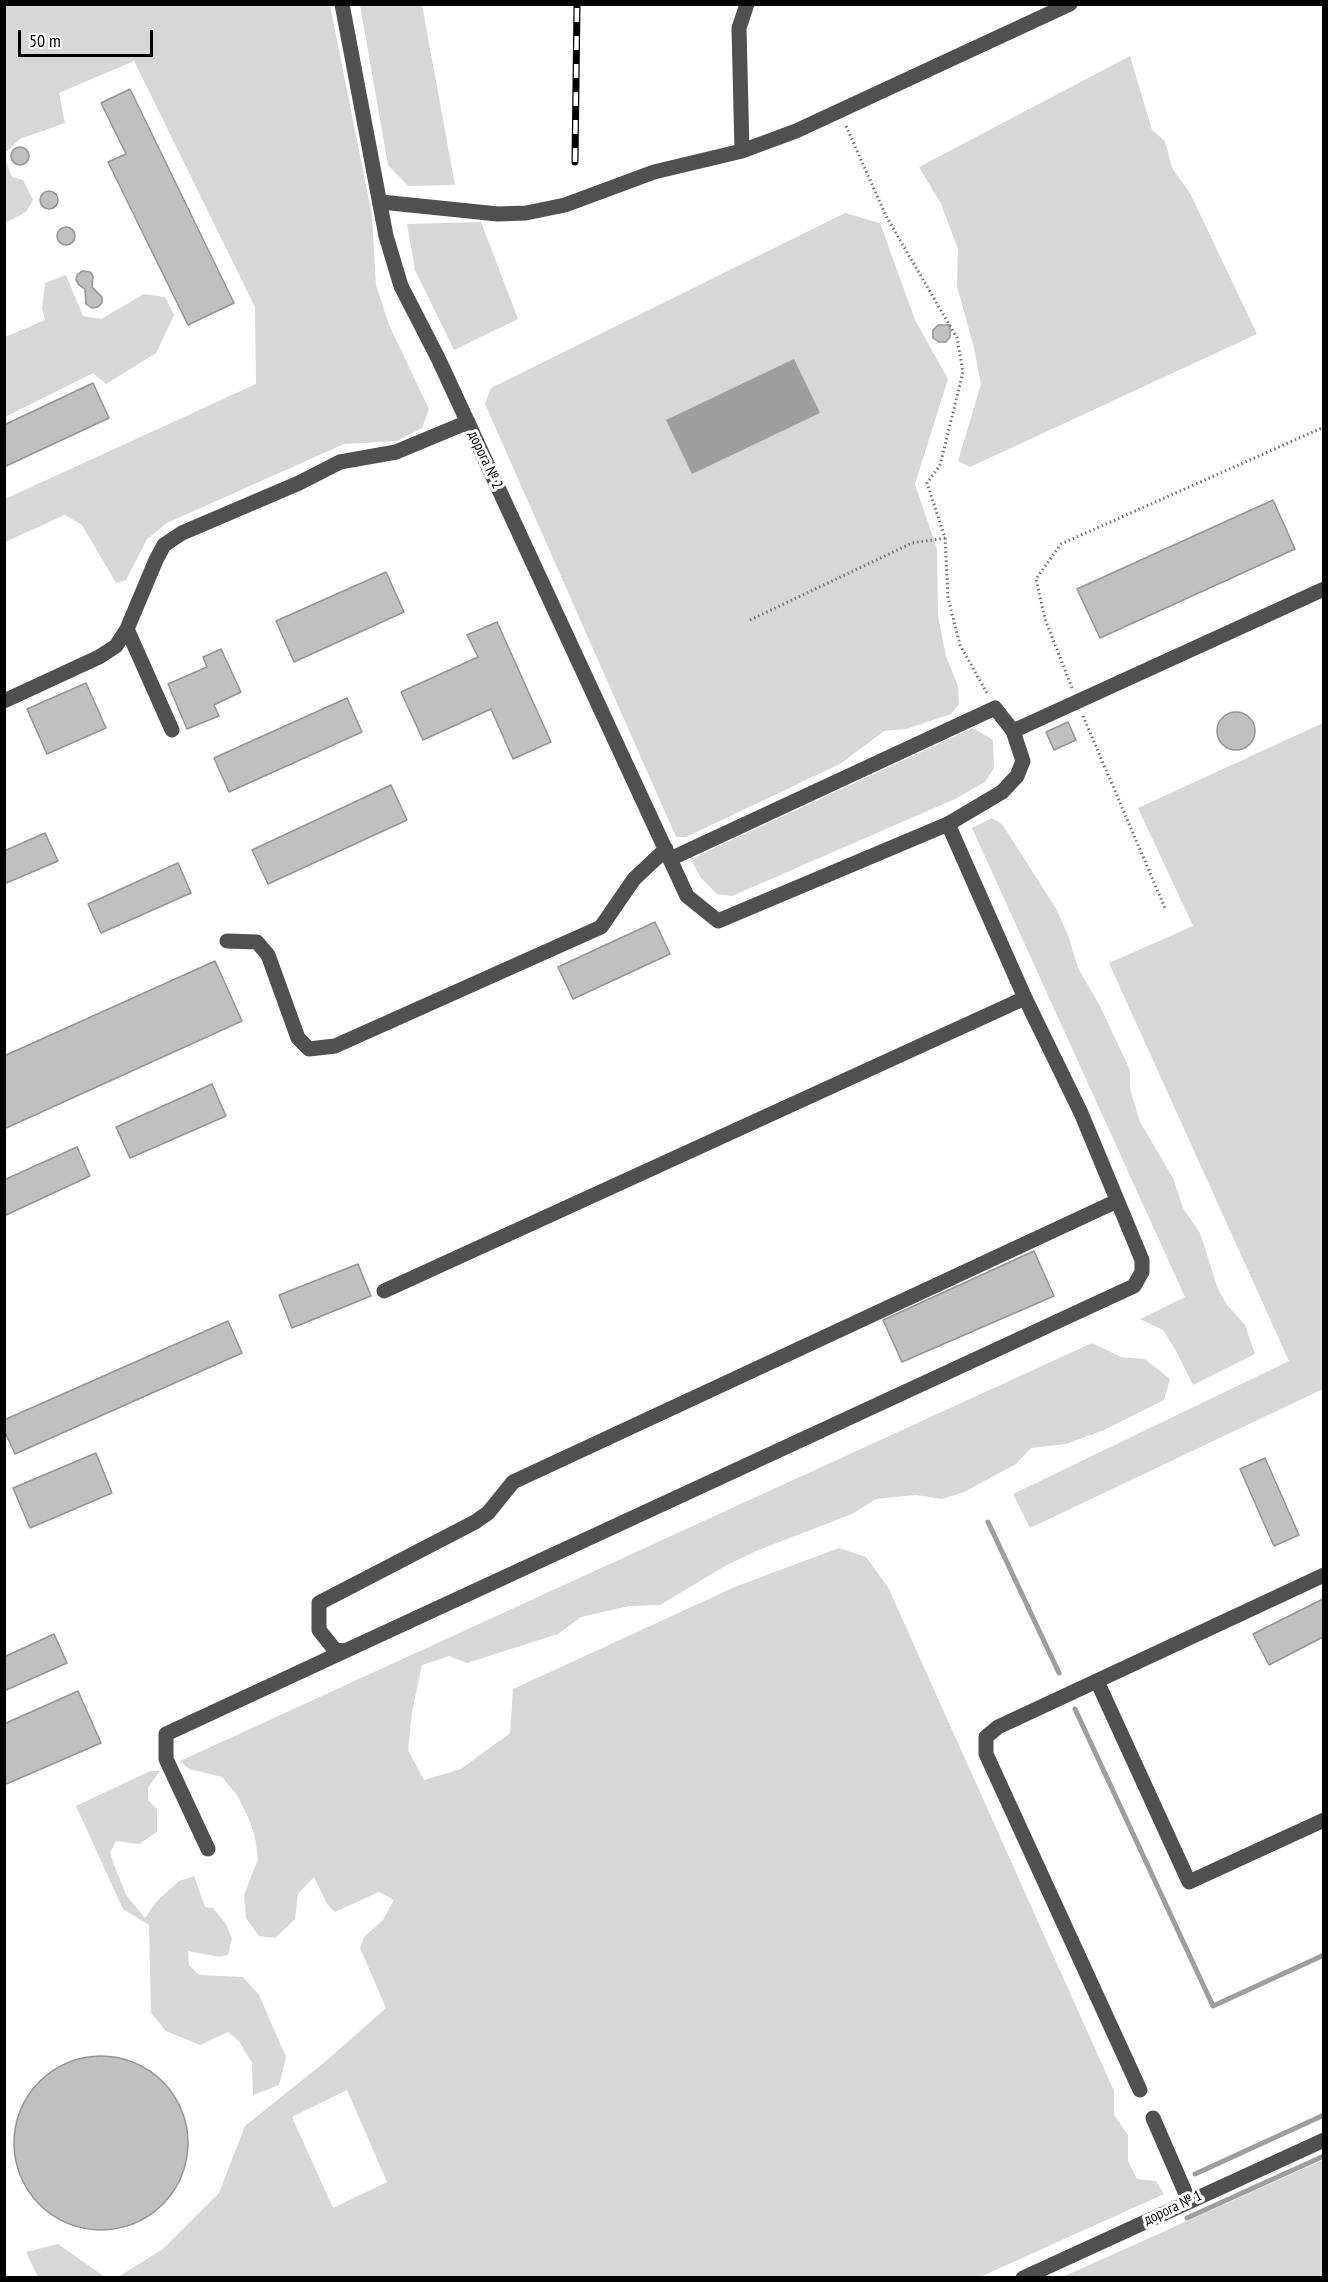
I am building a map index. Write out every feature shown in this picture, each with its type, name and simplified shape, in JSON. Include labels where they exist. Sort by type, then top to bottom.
[{"type":"street","name":"дорога № 2","points":[[342,4],[386,236],[401,286],[438,358],[687,896],[718,921],[948,824]]},
{"type":"street","points":[[742,151],[739,28],[747,4]]},
{"type":"street","points":[[381,202],[498,214],[526,213],[565,205],[654,172],[742,151],[796,131],[1070,4]]},
{"type":"street","points":[[4,701],[99,657],[116,646],[127,629],[164,545],[182,533],[299,483],[340,462],[396,452],[468,422]]},
{"type":"street","points":[[1013,731],[1323,589]]},
{"type":"street","points":[[127,629],[172,730]]},
{"type":"street","points":[[208,1849],[166,1759],[166,1734],[1134,1286],[1142,1272],[1142,1260],[1081,1113],[1025,998],[948,824],[1002,792],[1017,776],[1023,761],[1013,731],[995,708],[668,854],[634,879],[601,927],[335,1046],[309,1049],[298,1038],[268,955],[257,942],[227,941]]},
{"type":"street","points":[[384,1291],[1025,998]]},
{"type":"street","points":[[345,1651],[335,1650],[319,1630],[319,1603],[475,1522],[488,1513],[513,1482],[1117,1201]]},
{"type":"street","points":[[1140,2090],[986,1754],[986,1737],[998,1727],[1323,1575]]},
{"type":"street","points":[[1096,1681],[1189,1882],[1323,1820]]},
{"type":"street","points":[[1153,2118],[1189,2201]]},
{"type":"street","name":"дорога № 1","points":[[1023,2277],[1323,2140]]},
{"type":"path","points":[[840,112],[886,216],[957,338],[963,372],[940,465],[927,483],[945,538],[948,598],[960,645],[995,708]]},
{"type":"path","points":[[1165,908],[1077,701],[1045,619],[1036,579],[1061,544],[1323,427]]},
{"type":"path","points":[[750,621],[912,543],[945,538]]},
{"type":"shaded area","points":[[5,4],[330,5],[372,215],[376,285],[389,325],[429,409],[422,428],[397,441],[344,444],[167,523],[147,539],[126,580],[116,583],[82,525],[65,515],[5,542],[5,499],[256,384],[255,307],[134,61],[59,93],[65,123],[20,139],[5,153]]},
{"type":"shaded area","points":[[360,5],[422,5],[455,185],[408,186],[388,165]]},
{"type":"shaded area","points":[[1130,56],[1152,130],[1165,141],[1172,168],[1190,193],[1257,334],[970,467],[958,461],[981,384],[957,286],[958,249],[941,204],[919,167]]},
{"type":"shaded area","points":[[5,159],[12,177],[23,180],[33,200],[26,212],[5,223]]},
{"type":"shaded area","points":[[845,213],[880,223],[915,320],[948,379],[915,484],[937,549],[938,616],[946,656],[958,686],[959,704],[951,714],[906,729],[884,731],[840,764],[686,837],[676,837],[485,404],[491,388]]},
{"type":"shaded area","points":[[481,222],[518,319],[454,350],[415,270],[407,224]]},
{"type":"shaded area","points":[[66,275],[83,316],[101,319],[144,294],[165,297],[174,315],[156,353],[106,384],[93,373],[5,417],[5,337],[45,320],[42,309],[45,283]]},
{"type":"shaded area","points":[[794,359],[820,413],[692,474],[666,420]]},
{"type":"shaded area","points":[[1323,723],[1323,1389],[1030,1528],[1013,1494],[1289,1361],[1109,963],[1193,926],[1138,808]]},
{"type":"shaded area","points":[[973,728],[993,740],[994,768],[985,782],[955,799],[732,896],[717,894],[701,878],[691,859]]},
{"type":"shaded area","points":[[992,818],[1002,824],[1057,910],[1078,968],[1100,1006],[1130,1070],[1130,1089],[1140,1122],[1173,1178],[1183,1208],[1200,1233],[1218,1289],[1227,1305],[1245,1325],[1255,1354],[1193,1385],[1163,1330],[1140,1319],[1185,1297],[972,828]]},
{"type":"shaded area","points":[[1092,1343],[1121,1357],[1145,1359],[1170,1379],[1164,1400],[1104,1430],[1066,1444],[1031,1448],[1016,1464],[964,1492],[942,1499],[916,1495],[876,1499],[852,1514],[756,1551],[725,1566],[660,1605],[629,1606],[581,1617],[558,1634],[467,1663],[449,1656],[422,1665],[412,1712],[408,1750],[424,1780],[461,1769],[510,1733],[513,1689],[737,1586],[839,1548],[866,1557],[888,1587],[1114,2091],[1114,2115],[1128,2135],[1128,2161],[1137,2179],[1156,2181],[1164,2194],[980,2277],[118,2277],[163,2249],[219,2193],[245,2126],[326,2061],[386,2008],[360,1948],[364,1937],[383,1920],[394,1900],[379,1892],[335,1912],[327,1904],[314,1877],[298,1894],[295,1919],[275,1938],[259,1936],[246,1918],[244,1895],[258,1859],[255,1837],[249,1819],[237,1795],[222,1777],[189,1769],[180,1761]],"holes":[[[347,2090],[387,2182],[333,2208],[292,2117]]]},
{"type":"shaded area","points":[[150,1771],[160,1771],[148,1788],[148,1800],[157,1809],[157,1832],[139,1844],[116,1841],[110,1853],[126,1895],[145,1918],[157,1901],[179,1881],[194,1876],[205,1907],[213,1908],[226,1924],[232,1939],[228,1955],[220,1957],[188,1951],[189,1965],[199,1975],[243,1977],[259,1995],[286,2057],[279,2085],[253,2095],[252,2063],[239,2041],[228,2032],[200,2045],[166,2031],[151,2013],[149,1925],[123,1909],[76,1806]]},
{"type":"shaded area","points":[[1323,2160],[1323,2277],[1062,2277],[1076,2271]]},
{"type":"shaded area","points":[[58,2244],[105,2277],[38,2277],[26,2252]]},
{"type":"building","points":[[130,89],[234,303],[188,325],[108,162],[126,154],[101,103]]},
{"type":"building","points":[[20,147],[26,150],[29,156],[26,162],[20,165],[14,162],[11,156],[14,150]]},
{"type":"building","points":[[49,191],[55,194],[58,200],[55,206],[49,209],[43,206],[40,200],[43,194]]},
{"type":"building","points":[[66,227],[72,230],[75,236],[72,242],[66,245],[60,242],[57,236],[60,230]]},
{"type":"building","points":[[82,271],[90,272],[93,276],[92,287],[102,297],[102,303],[98,307],[92,308],[86,304],[85,289],[76,280],[77,275]]},
{"type":"building","points":[[938,325],[950,325],[950,337],[946,342],[939,342],[933,338],[933,330]]},
{"type":"building","points":[[93,383],[109,418],[4,467],[4,425]]},
{"type":"building","points":[[1273,500],[1295,549],[1100,638],[1077,589]]},
{"type":"building","points":[[386,572],[404,612],[294,662],[276,621]]},
{"type":"building","points":[[497,622],[551,742],[513,759],[491,709],[423,740],[401,692],[478,657],[467,635]]},
{"type":"building","points":[[221,649],[241,692],[214,705],[219,716],[187,729],[168,684],[207,667],[203,657]]},
{"type":"building","points":[[86,683],[106,728],[47,754],[27,709]]},
{"type":"building","points":[[347,698],[362,732],[229,792],[214,758]]},
{"type":"building","points":[[1236,712],[1250,717],[1255,731],[1250,745],[1236,750],[1222,745],[1217,731],[1222,717]]},
{"type":"building","points":[[1068,722],[1076,740],[1054,750],[1046,732]]},
{"type":"building","points":[[391,785],[407,820],[268,884],[252,850]]},
{"type":"building","points":[[45,833],[58,861],[4,884],[4,851]]},
{"type":"building","points":[[178,863],[191,893],[101,933],[88,904]]},
{"type":"building","points":[[655,922],[670,954],[573,999],[558,967]]},
{"type":"building","points":[[215,961],[242,1021],[4,1129],[4,1056]]},
{"type":"building","points":[[212,1084],[226,1116],[130,1158],[116,1127]]},
{"type":"building","points":[[77,1147],[90,1176],[4,1216],[4,1180]]},
{"type":"building","points":[[1034,1251],[1054,1296],[902,1362],[883,1320]]},
{"type":"building","points":[[358,1264],[371,1296],[292,1328],[279,1295]]},
{"type":"building","points":[[228,1321],[242,1353],[15,1454],[4,1430],[4,1420]]},
{"type":"building","points":[[96,1453],[112,1493],[30,1528],[13,1488]]},
{"type":"building","points":[[1265,1458],[1299,1535],[1274,1546],[1240,1469]]},
{"type":"building","points":[[1323,1599],[1323,1637],[1269,1665],[1253,1634]]},
{"type":"building","points":[[54,1634],[67,1663],[4,1691],[4,1657]]},
{"type":"building","points":[[78,1691],[101,1743],[4,1785],[4,1724]]},
{"type":"building","points":[[101,2056],[118,2057],[134,2062],[163,2081],[182,2110],[187,2126],[187,2160],[182,2176],[163,2205],[134,2224],[118,2229],[101,2230],[84,2229],[68,2224],[39,2205],[20,2176],[15,2160],[14,2143],[15,2126],[20,2110],[39,2081],[68,2062],[84,2057]]},
{"type":"waterway","points":[[988,1522],[1059,1673]]},
{"type":"waterway","points":[[1075,1709],[1213,2006],[1324,1955]]},
{"type":"waterway","points":[[1195,2174],[1324,2115]]},
{"type":"waterway","points":[[1187,2218],[1324,2156]]},
{"type":"railway","points":[[575,162],[577,4]]}]
